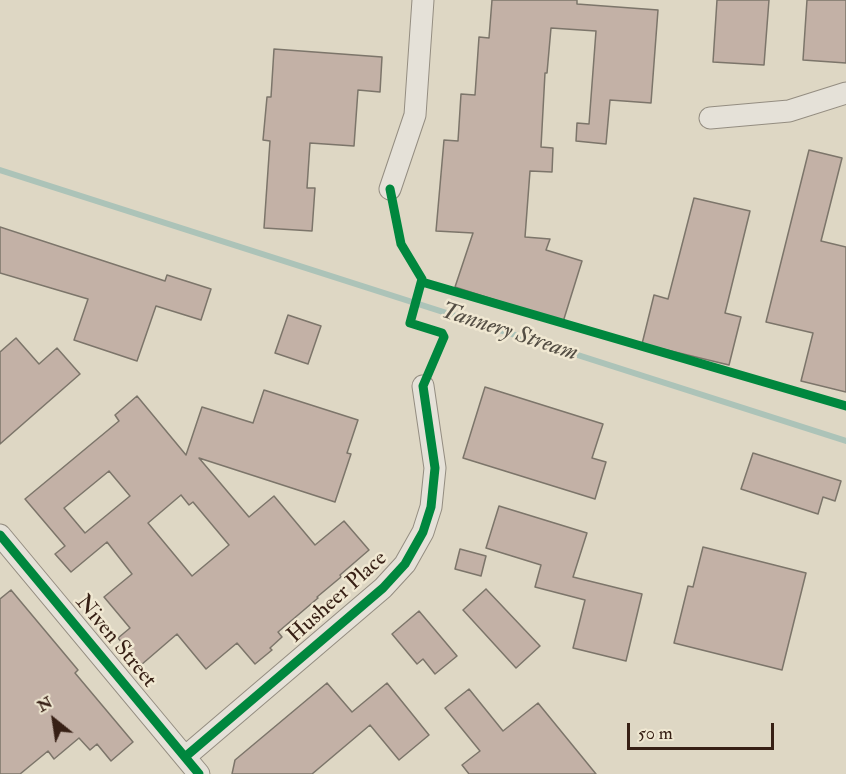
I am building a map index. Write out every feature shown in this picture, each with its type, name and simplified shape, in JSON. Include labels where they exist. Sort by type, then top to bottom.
[{"type":"street","points":[[390,189],[415,115],[423,0]]},
{"type":"street","points":[[710,118],[789,111],[846,93]]},
{"type":"street","name":"Husheer Place","points":[[185,757],[383,588],[405,564],[423,532],[431,507],[435,468],[423,386]]},
{"type":"street","name":"Niven Street","points":[[0,535],[200,774]]},
{"type":"building","points":[[492,0],[577,0],[577,4],[658,10],[651,103],[610,100],[606,144],[576,141],[577,123],[589,124],[596,31],[551,28],[547,73],[545,73],[541,147],[553,148],[552,172],[530,171],[525,237],[550,239],[546,250],[582,261],[563,322],[455,287],[473,233],[436,231],[444,140],[458,141],[461,94],[475,95],[479,37],[489,38]]},
{"type":"building","points":[[717,0],[769,0],[764,65],[713,62]]},
{"type":"building","points":[[807,0],[846,0],[846,63],[803,60]]},
{"type":"building","points":[[274,49],[382,57],[380,92],[358,90],[354,146],[310,143],[307,188],[315,188],[312,231],[264,228],[270,141],[263,140],[267,97],[271,97]]},
{"type":"building","points":[[809,150],[842,158],[821,241],[846,247],[846,392],[801,381],[813,333],[766,322]]},
{"type":"building","points":[[694,198],[750,211],[725,313],[741,317],[729,365],[642,344],[654,295],[668,299]]},
{"type":"building","points":[[0,227],[165,281],[167,275],[211,289],[201,320],[156,306],[137,361],[74,340],[88,299],[0,273]]},
{"type":"building","points":[[288,315],[321,326],[308,364],[275,353]]},
{"type":"building","points":[[16,338],[39,364],[57,348],[80,374],[0,444],[0,352]]},
{"type":"building","points":[[485,387],[603,424],[592,458],[606,462],[595,499],[463,458]]},
{"type":"building","points":[[264,390],[358,420],[347,453],[351,454],[335,502],[199,458],[249,517],[274,496],[315,545],[344,521],[369,550],[278,632],[282,637],[270,648],[272,650],[255,664],[237,643],[206,669],[177,634],[141,665],[118,638],[130,628],[104,597],[132,574],[107,542],[71,572],[55,554],[65,546],[25,499],[119,421],[115,415],[137,396],[186,455],[202,407],[253,423]],"holes":[[[109,471],[130,496],[85,533],[64,508]],[[181,495],[189,505],[193,502],[229,545],[192,576],[148,523]]]},
{"type":"building","points":[[753,453],[841,481],[835,501],[823,497],[818,514],[741,489]]},
{"type":"building","points":[[499,506],[587,533],[573,577],[642,594],[626,661],[573,648],[585,600],[535,587],[541,565],[486,548]]},
{"type":"building","points":[[703,547],[806,573],[782,670],[674,643],[688,586],[693,587]]},
{"type":"building","points":[[460,549],[486,556],[481,576],[455,569]]},
{"type":"building","points":[[486,589],[540,646],[516,668],[463,610]]},
{"type":"building","points":[[11,590],[78,670],[75,673],[133,742],[111,761],[97,744],[90,750],[79,738],[54,759],[48,751],[20,774],[0,774],[0,599]]},
{"type":"building","points":[[419,611],[457,656],[435,674],[423,659],[417,664],[392,634]]},
{"type":"building","points":[[327,683],[352,712],[387,683],[429,735],[399,760],[370,725],[312,774],[232,774],[235,760]]},
{"type":"building","points":[[469,689],[503,731],[538,703],[596,774],[469,774],[462,765],[480,751],[445,708]]},
{"type":"waterway","name":"Tannery Stream","points":[[0,170],[846,441]]},
{"type":"cycle path","points":[[185,757],[383,588],[405,564],[423,532],[431,507],[435,468],[423,386],[444,337],[442,333],[410,323],[422,279],[401,244],[390,189]]},
{"type":"cycle path","points":[[422,282],[846,406]]},
{"type":"cycle path","points":[[0,535],[199,774]]}]
